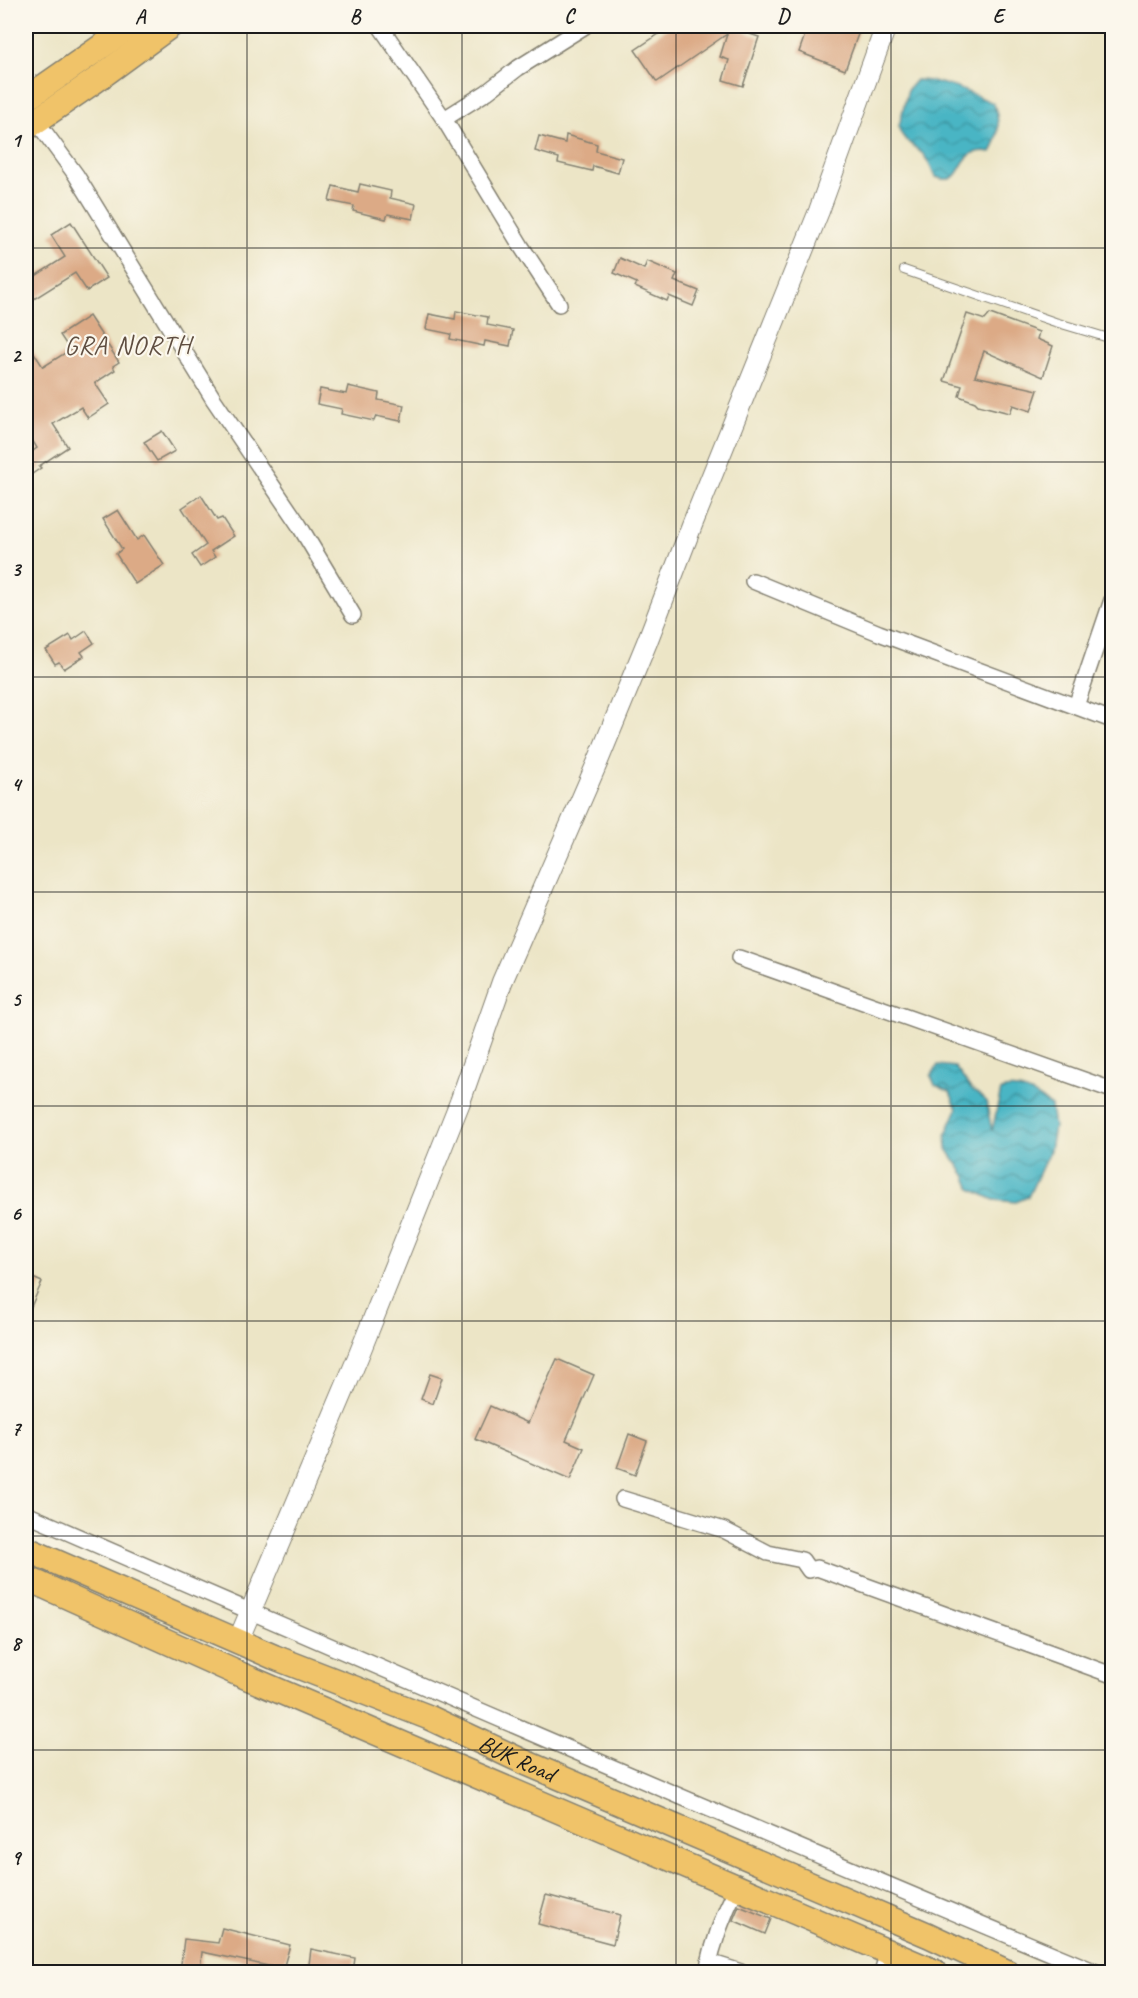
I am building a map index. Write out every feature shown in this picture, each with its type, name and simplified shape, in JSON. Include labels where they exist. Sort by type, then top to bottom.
[{"type":"main road","points":[[28,114],[131,26]]},
{"type":"main road","points":[[28,114],[96,80],[170,26]]},
{"type":"main road","name":"BUK Road","points":[[26,1549],[274,1657],[428,1717],[524,1762],[928,1935],[1007,1972]]},
{"type":"main road","name":"BUK Road","points":[[26,1578],[262,1684],[737,1887],[885,1962],[935,1972]]},
{"type":"street","points":[[380,26],[444,119],[559,304]]},
{"type":"street","points":[[444,119],[488,92],[518,68],[585,26]]},
{"type":"street","points":[[242,1643],[256,1615],[460,1102],[502,982],[594,771],[819,211],[886,26]]},
{"type":"street","points":[[28,114],[76,175],[214,400],[299,525],[353,615]]},
{"type":"street","points":[[753,581],[879,633],[1113,720]]},
{"type":"street","points":[[1076,706],[1113,600]]},
{"type":"street","points":[[739,958],[1113,1090]]},
{"type":"street","points":[[623,1499],[724,1530],[768,1553],[802,1560],[809,1570],[817,1568],[1113,1675]]},
{"type":"street","points":[[26,1514],[288,1629],[1096,1972]]},
{"type":"street","points":[[737,1887],[723,1918],[708,1967],[741,1972]]},
{"type":"lane","points":[[904,270],[1055,322],[1113,339]]},
{"type":"water","points":[[916,80],[945,84],[993,103],[998,121],[997,134],[991,152],[970,155],[953,178],[936,177],[924,155],[900,132],[899,126],[908,89]]},
{"type":"water","points":[[938,1065],[955,1067],[971,1089],[986,1101],[992,1131],[1001,1090],[1022,1090],[1051,1106],[1054,1127],[1050,1150],[1028,1197],[1016,1202],[994,1200],[971,1189],[965,1175],[947,1149],[946,1134],[957,1109],[950,1092],[935,1085],[931,1076]]},
{"type":"building","points":[[671,26],[740,26],[735,29],[759,37],[743,86],[723,80],[729,60],[720,57],[727,34],[657,82],[635,50]]},
{"type":"building","points":[[808,26],[861,26],[845,70],[799,52]]},
{"type":"building","points":[[566,135],[597,144],[596,151],[622,158],[618,173],[593,166],[592,171],[558,163],[559,158],[535,151],[539,136],[565,143]]},
{"type":"building","points":[[360,184],[391,191],[390,198],[416,204],[413,219],[388,214],[386,219],[353,211],[354,206],[329,201],[333,186],[358,192]]},
{"type":"building","points":[[71,222],[107,278],[87,291],[75,273],[26,304],[26,282],[65,257],[51,235]]},
{"type":"building","points":[[620,258],[644,269],[647,261],[677,274],[674,281],[699,291],[693,306],[669,296],[667,301],[635,287],[637,283],[614,273]]},
{"type":"building","points":[[456,311],[488,317],[487,325],[513,330],[510,346],[485,341],[484,346],[450,339],[451,334],[426,329],[429,314],[455,319]]},
{"type":"building","points":[[967,314],[985,320],[990,314],[1039,332],[1037,339],[1053,346],[1043,377],[984,351],[975,376],[1038,390],[1031,411],[1013,405],[1010,413],[978,405],[959,396],[962,386],[944,381]]},
{"type":"building","points":[[89,316],[119,362],[113,366],[115,370],[95,383],[109,404],[88,418],[81,407],[53,424],[68,447],[39,466],[41,468],[26,478],[26,448],[30,453],[37,448],[26,430],[26,340],[43,367],[70,350],[60,335]]},
{"type":"building","points":[[348,386],[379,393],[378,400],[404,405],[401,421],[376,416],[374,421],[341,414],[342,409],[317,404],[320,389],[346,394]]},
{"type":"building","points":[[162,431],[175,451],[157,461],[144,442]]},
{"type":"building","points":[[201,495],[217,520],[222,518],[234,536],[211,551],[215,557],[200,567],[192,555],[206,545],[182,508]]},
{"type":"building","points":[[118,510],[137,540],[144,535],[164,565],[135,584],[116,554],[122,549],[103,519]]},
{"type":"building","points":[[86,631],[94,643],[81,652],[84,656],[64,669],[59,662],[55,664],[46,650],[70,635],[73,640]]},
{"type":"building","points":[[26,1275],[42,1282],[26,1318]]},
{"type":"building","points":[[557,1359],[594,1375],[566,1440],[584,1448],[570,1480],[475,1439],[490,1406],[528,1423]]},
{"type":"building","points":[[430,1374],[442,1378],[433,1404],[421,1399]]},
{"type":"building","points":[[629,1434],[647,1441],[635,1475],[617,1468]]},
{"type":"building","points":[[546,1895],[620,1915],[613,1944],[538,1924]]},
{"type":"building","points":[[739,1906],[771,1919],[765,1934],[733,1920]]},
{"type":"building","points":[[222,1928],[290,1945],[283,1969],[202,1952],[200,1972],[180,1972],[184,1939],[218,1943]]},
{"type":"building","points":[[311,1949],[355,1958],[353,1972],[308,1972]]},
{"type":"district","name":"GRA NORTH","points":[[128,345]]}]
